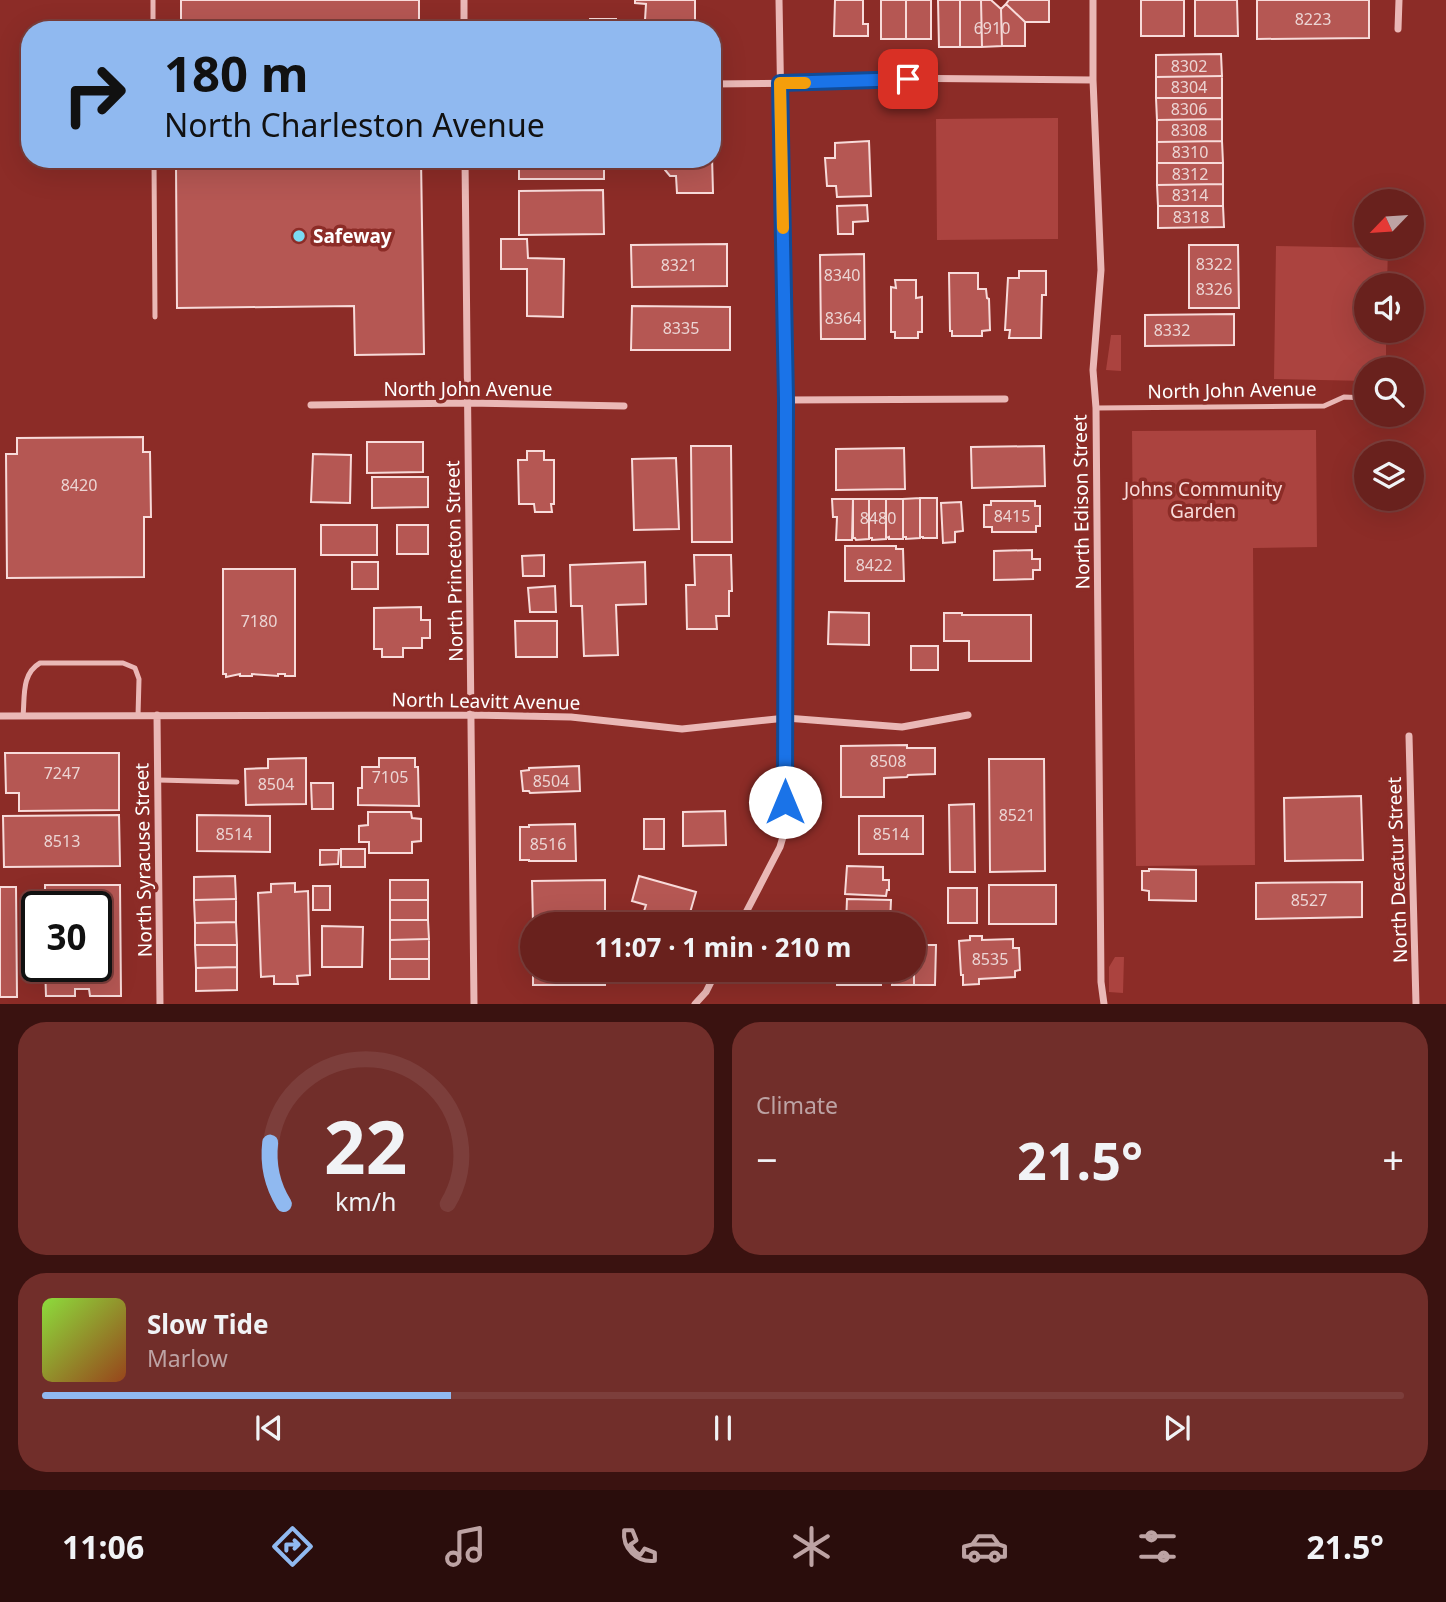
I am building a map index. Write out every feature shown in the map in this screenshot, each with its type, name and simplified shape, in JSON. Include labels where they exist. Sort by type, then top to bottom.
[{"type":"street","points":[[464,0],[464,21]]},
{"type":"street","points":[[746,912],[780,847],[785,830],[786,400],[779,0]]},
{"type":"street","name":"North Edison Street","points":[[1093,0],[1093,80],[1101,270],[1093,370],[1096,408],[1101,982],[1104,1003]]},
{"type":"street","points":[[1398,29],[1399,0]]},
{"type":"street","points":[[721,84],[881,79],[1093,80]]},
{"type":"street","name":"North Princeton Street","points":[[465,168],[474,1003]]},
{"type":"street","points":[[786,400],[1005,399]]},
{"type":"street","name":"North John Avenue","points":[[312,405],[468,403],[624,406]]},
{"type":"street","name":"North Syracuse Street","points":[[157,715],[160,1003]]},
{"type":"street","name":"North Leavitt Avenue","points":[[0,716],[471,715],[571,717],[682,729],[786,718],[902,727],[968,715]]},
{"type":"street","name":"North Decatur Street","points":[[1409,736],[1416,1003]]},
{"type":"street","points":[[695,1003],[711,982]]},
{"type":"lane","points":[[153,0],[153,21]]},
{"type":"lane","points":[[154,168],[155,317]]},
{"type":"lane","name":"North John Avenue","points":[[1096,408],[1324,406],[1344,397],[1354,397]]},
{"type":"lane","points":[[23,716],[26,678],[32,668],[40,663],[123,663],[135,667],[139,678],[138,716]]},
{"type":"lane","points":[[158,780],[237,782]]},
{"type":"green space","points":[[1058,118],[1058,239],[937,240],[936,119]]},
{"type":"green space","points":[[1276,246],[1354,247],[1354,259],[1388,259],[1387,273],[1354,273],[1354,343],[1386,343],[1386,357],[1354,357],[1354,381],[1274,379]]},
{"type":"green space","points":[[1111,335],[1121,335],[1121,371],[1106,370]]},
{"type":"green space","name":"Johns Community Garden","points":[[1316,430],[1317,547],[1253,548],[1255,865],[1136,866],[1132,431]]},
{"type":"green space","points":[[1115,957],[1124,957],[1123,993],[1109,992],[1109,967]]},
{"type":"building","points":[[181,0],[419,0],[419,21],[181,21]]},
{"type":"building","points":[[635,0],[695,0],[695,21],[645,20],[646,4],[635,3]]},
{"type":"building","points":[[835,0],[863,0],[863,24],[868,24],[868,36],[834,36]]},
{"type":"building","points":[[881,0],[906,0],[906,39],[881,39]]},
{"type":"building","points":[[906,0],[931,0],[931,39],[906,39]]},
{"type":"building","points":[[938,0],[960,0],[960,47],[939,47]]},
{"type":"building","points":[[960,0],[981,0],[982,47],[960,47]]},
{"type":"building","points":[[981,0],[991,0],[1001,9],[1002,46],[982,47]]},
{"type":"building","points":[[1009,0],[1049,0],[1049,22],[1025,22],[1006,4]]},
{"type":"building","points":[[1141,0],[1184,0],[1184,36],[1141,36]]},
{"type":"building","points":[[1195,0],[1237,0],[1238,36],[1195,36]]},
{"type":"building","points":[[1257,0],[1369,0],[1369,38],[1257,39]]},
{"type":"building","points":[[1006,4],[1025,22],[1025,46],[1002,46],[1001,9]]},
{"type":"building","points":[[590,19],[616,19],[616,21]]},
{"type":"building","points":[[1221,54],[1222,76],[1156,77],[1156,55]]},
{"type":"building","points":[[1222,76],[1222,98],[1156,98],[1156,77]]},
{"type":"building","points":[[1156,98],[1222,98],[1222,119],[1157,120]]},
{"type":"building","points":[[1222,119],[1222,141],[1157,142],[1157,120]]},
{"type":"building","points":[[869,141],[871,196],[837,197],[836,186],[827,186],[825,158],[835,158],[835,143]]},
{"type":"building","points":[[1222,141],[1223,163],[1157,163],[1157,142]]},
{"type":"building","points":[[1157,163],[1223,163],[1223,184],[1157,185]]},
{"type":"building","name":"Safeway","points":[[176,168],[421,168],[424,354],[355,355],[354,306],[177,308]]},
{"type":"building","points":[[519,168],[604,168],[604,179],[519,179]]},
{"type":"building","points":[[712,168],[713,193],[677,193],[676,176],[670,176],[665,170]]},
{"type":"building","points":[[1223,184],[1223,206],[1158,206],[1157,185]]},
{"type":"building","points":[[603,190],[604,234],[519,235],[519,191]]},
{"type":"building","points":[[867,205],[868,221],[853,222],[853,234],[838,234],[837,206]]},
{"type":"building","points":[[1158,206],[1223,206],[1224,227],[1158,228]]},
{"type":"building","points":[[501,239],[527,239],[528,258],[564,259],[563,317],[527,316],[527,269],[501,269]]},
{"type":"building","points":[[727,244],[727,286],[632,287],[631,245]]},
{"type":"building","points":[[1189,245],[1238,245],[1239,308],[1189,308]]},
{"type":"building","points":[[864,254],[865,339],[821,339],[820,255]]},
{"type":"building","points":[[1019,271],[1046,271],[1046,295],[1042,295],[1041,338],[1009,338],[1010,330],[1005,330],[1008,278],[1019,278]]},
{"type":"building","points":[[949,273],[978,273],[978,289],[986,289],[989,299],[990,330],[982,331],[982,336],[952,336]]},
{"type":"building","points":[[895,280],[916,280],[916,298],[922,297],[922,332],[918,332],[918,338],[895,338],[895,332],[891,332],[891,287],[896,288]]},
{"type":"building","points":[[632,306],[730,307],[730,350],[631,350]]},
{"type":"building","points":[[1234,314],[1234,345],[1145,346],[1145,315]]},
{"type":"building","points":[[143,437],[143,452],[150,452],[151,517],[144,517],[144,577],[7,578],[6,454],[17,454],[17,438]]},
{"type":"building","points":[[367,442],[423,442],[423,472],[367,473]]},
{"type":"building","points":[[691,446],[731,446],[732,542],[692,542]]},
{"type":"building","points":[[1044,446],[1045,486],[972,488],[971,447]]},
{"type":"building","points":[[904,448],[905,489],[836,490],[836,449]]},
{"type":"building","points":[[527,451],[544,451],[544,460],[554,460],[552,512],[535,512],[534,504],[519,504],[518,460],[527,460]]},
{"type":"building","points":[[313,454],[351,455],[350,503],[311,502]]},
{"type":"building","points":[[676,458],[679,529],[634,530],[632,459]]},
{"type":"building","points":[[372,477],[428,477],[428,507],[372,508]]},
{"type":"building","points":[[920,498],[920,538],[906,539],[903,537],[903,499]]},
{"type":"building","points":[[920,498],[937,498],[937,538],[920,537]]},
{"type":"building","points":[[832,499],[853,499],[852,540],[836,540],[837,517],[833,517]]},
{"type":"building","points":[[853,499],[869,499],[869,539],[853,538]]},
{"type":"building","points":[[869,499],[886,499],[886,539],[869,538]]},
{"type":"building","points":[[886,499],[903,499],[903,539],[886,538]]},
{"type":"building","points":[[991,501],[1035,501],[1035,506],[1040,506],[1040,526],[1036,526],[1036,532],[992,532],[992,527],[984,527],[984,505],[991,505]]},
{"type":"building","points":[[961,502],[963,531],[955,532],[955,542],[943,543],[941,503]]},
{"type":"building","points":[[321,525],[377,525],[377,555],[321,555]]},
{"type":"building","points":[[397,525],[428,525],[428,554],[397,554]]},
{"type":"building","points":[[845,546],[896,546],[896,549],[903,549],[904,581],[845,581]]},
{"type":"building","points":[[1032,550],[1032,559],[1040,559],[1040,570],[1033,570],[1033,579],[994,580],[994,551]]},
{"type":"building","points":[[544,555],[544,576],[523,576],[522,556]]},
{"type":"building","points":[[694,555],[731,555],[732,591],[729,591],[729,616],[716,616],[717,629],[687,629],[686,585],[695,585]]},
{"type":"building","points":[[352,562],[378,562],[378,589],[352,589]]},
{"type":"building","points":[[645,562],[646,604],[616,605],[618,655],[584,656],[582,606],[571,606],[570,565]]},
{"type":"building","points":[[223,569],[295,569],[295,676],[240,674],[226,677],[226,674],[223,674]]},
{"type":"building","points":[[555,586],[556,612],[530,612],[528,588]]},
{"type":"building","points":[[421,607],[421,620],[430,620],[430,638],[422,638],[422,648],[403,648],[403,657],[382,657],[382,649],[374,649],[374,608]]},
{"type":"building","points":[[829,612],[869,613],[869,645],[828,644]]},
{"type":"building","points":[[944,613],[1031,615],[1031,661],[969,661],[969,641],[944,641]]},
{"type":"building","points":[[515,621],[557,621],[557,657],[516,657]]},
{"type":"building","points":[[911,646],[938,646],[938,670],[911,670]]},
{"type":"building","points":[[907,745],[907,748],[935,748],[935,774],[884,778],[884,797],[841,797],[841,746]]},
{"type":"building","points":[[5,753],[119,753],[119,810],[19,811],[19,793],[6,793]]},
{"type":"building","points":[[306,758],[306,804],[246,805],[245,769],[268,768],[268,759]]},
{"type":"building","points":[[379,758],[415,758],[415,767],[418,767],[419,806],[358,805],[358,788],[362,788],[362,767],[379,767]]},
{"type":"building","points":[[989,759],[1044,759],[1045,871],[990,872]]},
{"type":"building","points":[[579,766],[580,791],[523,791],[521,771],[529,768]]},
{"type":"building","points":[[311,783],[333,783],[333,809],[312,809]]},
{"type":"building","points":[[1361,796],[1363,860],[1285,861],[1284,798]]},
{"type":"building","points":[[974,804],[975,872],[950,872],[949,805]]},
{"type":"building","points":[[725,811],[726,845],[683,846],[683,812]]},
{"type":"building","points":[[368,812],[411,812],[412,818],[421,819],[421,841],[412,842],[412,853],[369,853],[369,842],[359,842],[359,826],[368,825]]},
{"type":"building","points":[[119,815],[120,866],[4,867],[3,816]]},
{"type":"building","points":[[197,815],[270,816],[270,852],[197,851]]},
{"type":"building","points":[[859,816],[923,816],[923,854],[859,854]]},
{"type":"building","points":[[644,819],[664,819],[664,849],[644,849]]},
{"type":"building","points":[[575,824],[576,861],[520,860],[520,827]]},
{"type":"building","points":[[341,849],[365,849],[365,867],[341,867]]},
{"type":"building","points":[[320,850],[339,850],[338,864],[320,865]]},
{"type":"building","points":[[847,866],[883,867],[883,880],[889,880],[886,896],[845,894]]},
{"type":"building","points":[[1196,870],[1196,901],[1149,900],[1149,891],[1142,890],[1142,871]]},
{"type":"building","points":[[235,876],[236,899],[194,900],[194,877]]},
{"type":"building","points":[[639,876],[696,892],[690,912],[644,912],[646,905],[632,901]]},
{"type":"building","points":[[390,880],[428,880],[428,900],[390,900]]},
{"type":"building","points":[[605,880],[605,912],[533,912],[532,881]]},
{"type":"building","points":[[1362,882],[1362,917],[1256,919],[1256,883]]},
{"type":"building","points":[[295,883],[295,892],[308,891],[310,975],[297,976],[298,984],[274,984],[274,976],[261,977],[258,893],[271,892],[271,884]]},
{"type":"building","points":[[45,885],[120,885],[121,996],[90,996],[89,989],[75,989],[75,996],[46,996],[46,982],[112,982],[112,891],[45,891]]},
{"type":"building","points":[[989,885],[1056,885],[1056,924],[989,924]]},
{"type":"building","points":[[313,886],[330,886],[330,910],[313,910]]},
{"type":"building","points":[[0,887],[16,887],[17,997],[0,997]]},
{"type":"building","points":[[948,888],[977,888],[977,923],[948,923]]},
{"type":"building","points":[[236,899],[236,922],[195,923],[194,900]]},
{"type":"building","points":[[847,899],[891,900],[890,912],[846,912]]},
{"type":"building","points":[[390,900],[428,900],[428,920],[390,920]]},
{"type":"building","points":[[390,920],[428,920],[429,939],[390,940]]},
{"type":"building","points":[[236,922],[237,945],[195,945],[195,923]]},
{"type":"building","points":[[322,926],[363,927],[362,967],[322,967]]},
{"type":"building","points":[[970,936],[982,936],[982,940],[1013,939],[1013,948],[1019,948],[1020,970],[1015,971],[1015,977],[979,979],[979,984],[963,985],[959,941],[970,940]]},
{"type":"building","points":[[429,939],[429,959],[390,959],[390,940]]},
{"type":"building","points":[[195,945],[237,945],[237,967],[196,968]]},
{"type":"building","points":[[926,945],[936,945],[935,985],[914,985],[914,982],[926,982]]},
{"type":"building","points":[[390,959],[429,959],[429,979],[390,979]]},
{"type":"building","points":[[237,967],[237,990],[196,991],[196,968]]},
{"type":"building","points":[[533,982],[605,982],[605,985],[533,985]]},
{"type":"building","points":[[837,982],[859,982],[859,985],[837,985]]},
{"type":"building","points":[[859,982],[881,982],[881,985],[859,985]]},
{"type":"building","points":[[892,982],[914,982],[914,985],[892,985]]},
{"type":"slow traffic","points":[[783,228],[780,83],[805,83]]},
{"type":"place","name":"Safeway","points":[[299,236]]},
{"type":"route","points":[[785,802],[786,400],[780,83],[908,79]]}]
